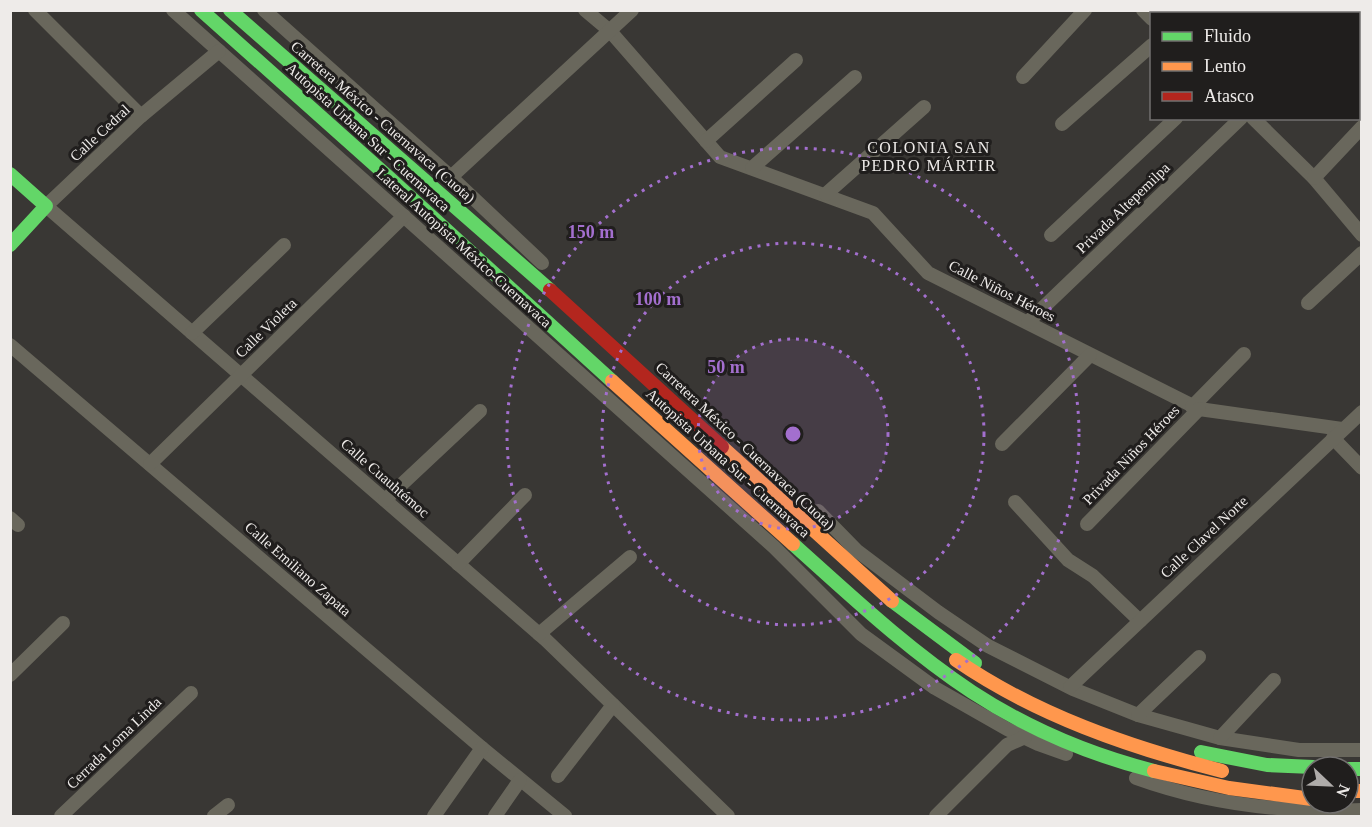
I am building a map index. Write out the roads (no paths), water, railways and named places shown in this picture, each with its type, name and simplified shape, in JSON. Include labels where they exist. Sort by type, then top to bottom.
[{"type":"main road","points":[[196,10],[642,396],[721,475],[873,612],[949,671],[1066,736],[1113,752],[1227,782],[1300,789]]},
{"type":"main road","name":"Autopista Urbana Sur - Cuernavaca","points":[[201,10],[324,117],[765,519],[883,624],[934,665],[993,705],[1024,721],[1060,739],[1122,762],[1179,779],[1253,794],[1300,798]]},
{"type":"main road","name":"Autopista Urbana Sur - Cuernavaca","points":[[214,10],[908,625],[963,665],[1056,716],[1094,733],[1157,755],[1240,774],[1280,779]]},
{"type":"main road","name":"Carretera México - Cuernavaca (Cuota)","points":[[230,10],[575,312],[827,544],[893,602],[957,651],[1002,680],[1074,714],[1183,748],[1267,765],[1300,766]]},
{"type":"main road","name":"Calle Cuauhtémoc","points":[[10,174],[46,206]]},
{"type":"main road","name":"Calle Cedral","points":[[10,245],[46,206]]},
{"type":"main road","points":[[564,283],[575,312]]},
{"type":"street","points":[[35,10],[141,116]]},
{"type":"street","name":"Lateral Autopista México-Cuernavaca","points":[[173,10],[774,547],[861,634],[935,688],[1025,738],[1168,789],[1244,811],[1362,810]]},
{"type":"street","name":"Calle Niños Héroes","points":[[585,10],[610,31],[720,157],[873,213],[928,273],[1196,408],[1337,434]]},
{"type":"street","points":[[452,177],[632,10]]},
{"type":"street","points":[[1023,77],[1085,10]]},
{"type":"street","points":[[265,11],[452,177],[546,266]]},
{"type":"street","points":[[1062,124],[1150,47]]},
{"type":"street","name":"Calle Cedral","points":[[46,206],[141,116],[219,51]]},
{"type":"street","points":[[706,141],[796,60]]},
{"type":"street","points":[[752,168],[855,77]]},
{"type":"street","points":[[826,194],[924,107]]},
{"type":"street","points":[[1051,235],[1174,120]]},
{"type":"street","name":"Privada Altepemilpa","points":[[1028,322],[1239,120]]},
{"type":"street","points":[[1255,120],[1314,178],[1362,235]]},
{"type":"street","points":[[1314,178],[1362,127]]},
{"type":"street","name":"Calle Cuauhtémoc","points":[[46,206],[539,634],[728,816]]},
{"type":"street","name":"Calle Violeta","points":[[150,464],[404,216]]},
{"type":"street","points":[[192,333],[284,245]]},
{"type":"street","points":[[1308,303],[1362,253]]},
{"type":"street","name":"Calle Emiliano Zapata","points":[[10,345],[482,748],[565,816]]},
{"type":"street","name":"Privada Niños Héroes","points":[[1087,524],[1244,354]]},
{"type":"street","points":[[1002,444],[1090,355]]},
{"type":"street","points":[[385,500],[480,411]]},
{"type":"street","name":"Calle Clavel Norte","points":[[1070,687],[1362,412]]},
{"type":"street","points":[[1337,434],[1362,468]]},
{"type":"street","points":[[458,564],[525,495]]},
{"type":"street","points":[[1015,502],[1068,560],[1093,576],[1140,621]]},
{"type":"street","points":[[818,511],[856,550],[938,612],[988,646],[1070,687],[1138,715],[1220,738],[1299,750],[1362,750]]},
{"type":"street","points":[[774,547],[787,535]]},
{"type":"street","points":[[539,634],[630,557]]},
{"type":"street","points":[[10,675],[63,623]]},
{"type":"street","points":[[1138,715],[1199,657]]},
{"type":"street","points":[[1220,738],[1274,680]]},
{"type":"street","name":"Cerrada Loma Linda","points":[[61,816],[191,693]]},
{"type":"street","points":[[558,776],[613,705]]},
{"type":"street","points":[[936,816],[1007,745],[1025,738]]},
{"type":"street","points":[[434,816],[482,748]]},
{"type":"street","points":[[495,816],[520,780]]},
{"type":"street","points":[[214,816],[228,805]]},
{"type":"district","name":"COLONIA SAN PEDRO MÁRTIR","points":[[929,156]]}]
